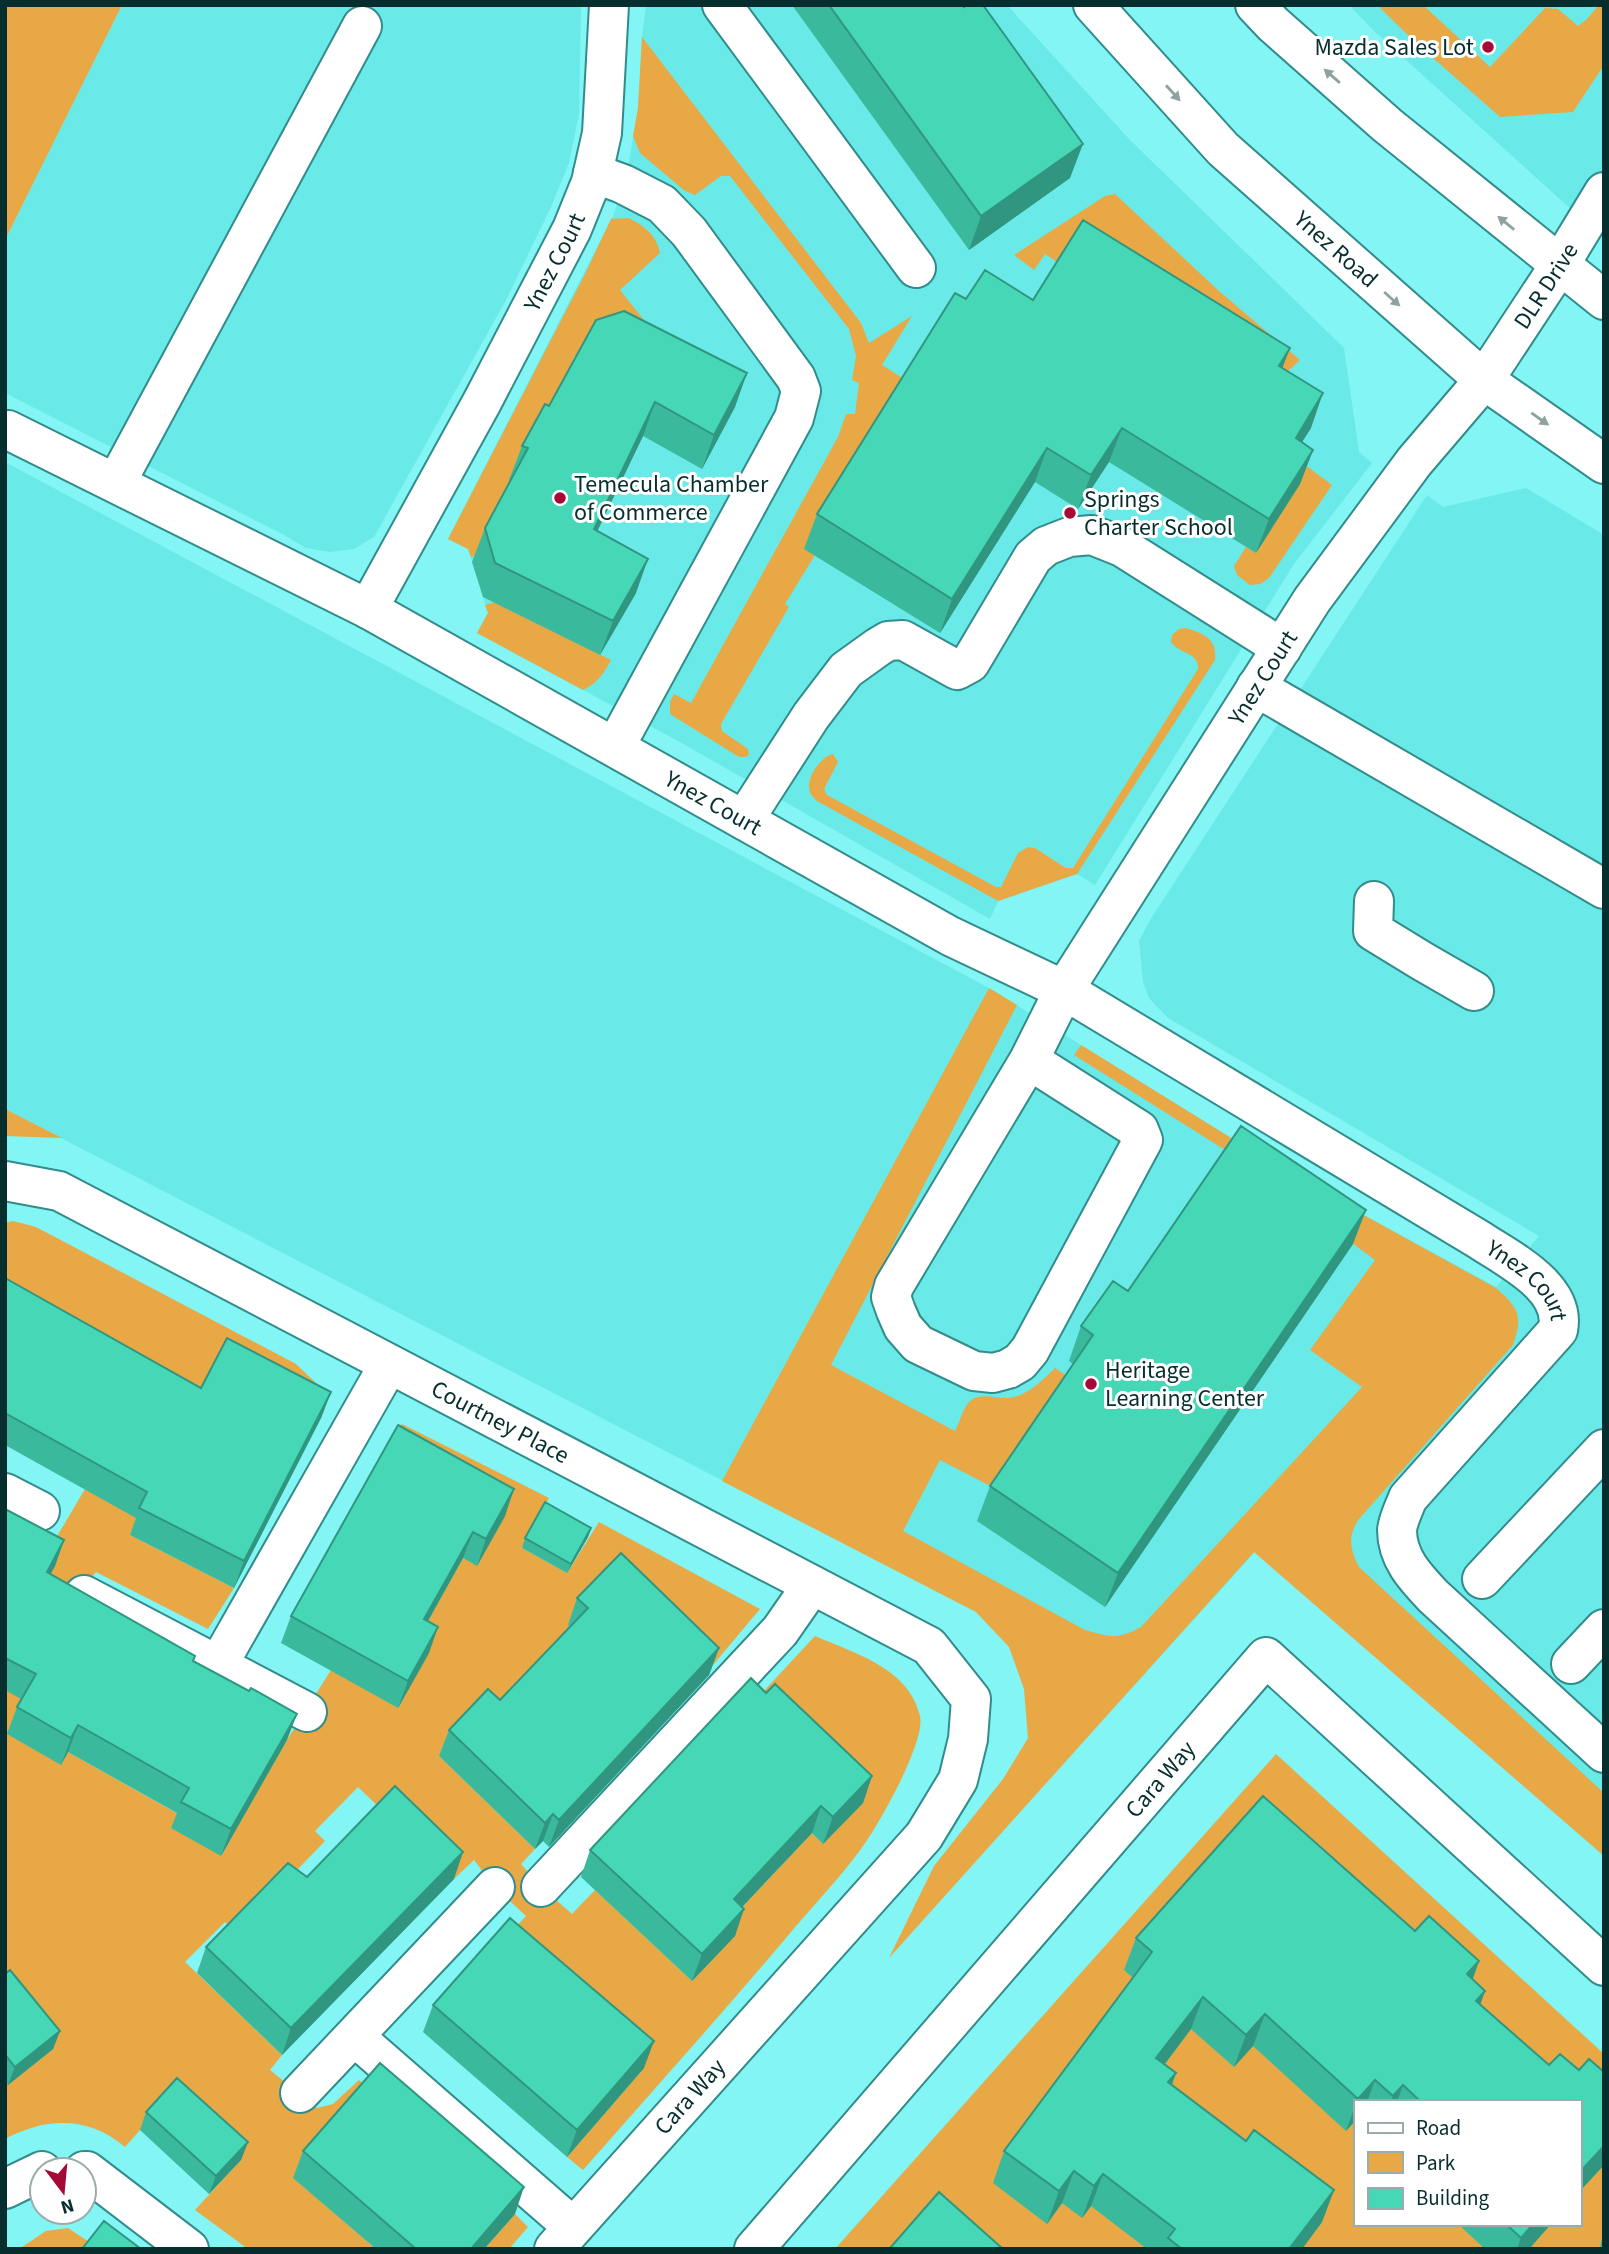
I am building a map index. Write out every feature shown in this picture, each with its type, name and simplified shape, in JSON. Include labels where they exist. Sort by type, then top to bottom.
[{"type":"street","name":"Ynez Court","points":[[368,609],[482,402],[572,229],[593,173],[602,132],[608,5]]},
{"type":"street","points":[[722,5],[916,268]]},
{"type":"street","name":"Ynez Road","points":[[1093,5],[1223,149],[1484,380],[1604,464]]},
{"type":"street","points":[[1255,5],[1387,125],[1604,300]]},
{"type":"street","points":[[116,483],[362,26]]},
{"type":"street","points":[[593,173],[623,184],[662,204],[689,232],[796,378],[801,391],[794,418],[615,747]]},
{"type":"street","name":"DLR Drive","points":[[1484,380],[1604,192]]},
{"type":"street","name":"Ynez Court","points":[[1064,990],[1312,600],[1415,462],[1484,380]]},
{"type":"street","name":"Ynez Court","points":[[8,430],[368,609],[950,936],[1064,990],[1478,1239],[1536,1279],[1553,1297],[1560,1318],[1558,1329],[1408,1498],[1397,1528],[1400,1550],[1410,1572],[1604,1753]]},
{"type":"street","points":[[744,820],[811,716],[846,670],[888,642],[903,640],[957,670],[970,663],[1033,557],[1046,546],[1069,537],[1092,535],[1122,547],[1282,648]]},
{"type":"street","points":[[1256,687],[1604,889]]},
{"type":"street","points":[[1374,901],[1373,931],[1475,991]]},
{"type":"street","points":[[1029,1060],[1139,1130],[1143,1140],[1030,1350],[1020,1362],[1008,1369],[993,1373],[974,1371],[918,1344],[903,1327],[891,1297],[894,1286],[1029,1060],[1064,990]]},
{"type":"street","name":"Courtney Place","points":[[5,1181],[59,1191],[929,1646],[971,1699]]},
{"type":"street","points":[[218,1665],[388,1364]]},
{"type":"street","points":[[1482,1579],[1604,1449]]},
{"type":"street","points":[[5,1493],[40,1511]]},
{"type":"street","points":[[541,1887],[780,1631],[811,1585]]},
{"type":"street","points":[[79,1593],[307,1712]]},
{"type":"street","points":[[1571,1664],[1604,1629]]},
{"type":"street","name":"Cara Way","points":[[754,2249],[1266,1657],[1604,1966]]},
{"type":"street","name":"Cara Way","points":[[564,2238],[925,1836],[958,1780],[968,1739],[971,1699]]},
{"type":"street","points":[[300,2093],[495,1887]]},
{"type":"street","points":[[355,2037],[564,2238]]},
{"type":"street","points":[[5,2189],[28,2178]]},
{"type":"street","points":[[98,2180],[189,2249]]},
{"type":"shaded area","points":[[122,5],[581,5],[579,114],[569,163],[551,207],[506,300],[374,537],[354,549],[330,552],[306,548],[5,393],[5,240]]},
{"type":"shaded area","points":[[646,5],[1007,5],[1130,140],[1344,348],[1359,452],[1372,463],[1294,564],[1095,885],[1077,874],[998,901],[990,919],[680,742],[477,633],[488,613],[468,549],[448,539],[614,214],[629,162],[638,108]]},
{"type":"shaded area","points":[[1349,5],[1604,5],[1604,239],[1374,31]]},
{"type":"shaded area","points":[[5,462],[989,988],[1291,1175],[1496,1287],[1539,1236],[1168,1018],[1149,998],[1143,982],[1139,941],[1150,920],[1427,495],[1443,507],[1526,488],[1604,535],[1604,1856],[1255,1552],[1129,1691],[5,1109]]},
{"type":"green space","points":[[5,5],[122,5],[5,240]]},
{"type":"green space","points":[[1377,5],[1423,5],[1490,67],[1545,8],[1558,9],[1578,26],[1599,5],[1604,5],[1604,65],[1573,112],[1500,117]]},
{"type":"green space","points":[[642,37],[861,323],[869,343],[912,316],[882,365],[909,382],[815,555],[785,604],[789,607],[721,724],[722,731],[748,749],[749,755],[745,757],[739,757],[670,714],[670,702],[674,694],[691,703],[838,437],[846,414],[855,414],[859,383],[852,380],[856,356],[849,329],[730,176],[721,176],[695,195],[685,191],[640,153],[633,136],[638,108]]},
{"type":"green space","points":[[1115,194],[1219,291],[1300,360],[1285,374],[1063,266],[1045,254],[1034,270],[1014,255],[1105,196]]},
{"type":"green space","points":[[628,218],[649,232],[660,253],[620,290],[656,335],[622,341],[573,357],[577,367],[510,480],[515,482],[480,555],[471,557],[468,549],[448,539],[611,219]]},
{"type":"green space","points":[[1293,456],[1332,485],[1269,578],[1260,584],[1250,585],[1237,575],[1234,566],[1246,547],[1256,553]]},
{"type":"green space","points":[[502,600],[504,607],[611,660],[602,674],[583,690],[477,633],[488,613],[485,605]]},
{"type":"green space","points":[[1186,628],[1208,638],[1214,647],[1215,660],[1077,874],[998,901],[817,801],[811,793],[810,781],[815,769],[823,759],[833,754],[838,762],[824,789],[827,795],[996,887],[1001,887],[1018,853],[1028,847],[1035,848],[1066,868],[1073,868],[1198,669],[1192,656],[1171,642],[1172,635],[1179,629]]},
{"type":"green space","points":[[989,988],[1017,1005],[831,1365],[955,1431],[965,1407],[974,1398],[1016,1397],[1034,1387],[1055,1368],[1073,1380],[998,1490],[940,1460],[903,1531],[1085,1630],[1119,1636],[1141,1627],[1362,1387],[1310,1350],[1375,1260],[1230,1153],[1074,1055],[1081,1045],[1291,1175],[1496,1288],[1514,1307],[1518,1327],[1513,1345],[1359,1519],[1351,1537],[1352,1548],[1359,1567],[1604,1793],[1604,1856],[1254,1552],[889,1958],[934,1866],[1003,1779],[1028,1738],[1024,1689],[1009,1647],[976,1612],[722,1481]]},
{"type":"green space","points":[[5,1109],[62,1138],[5,1136]]},
{"type":"green space","points":[[13,1221],[36,1227],[296,1364],[320,1387],[327,1403],[321,1418],[130,1535],[234,1588],[208,1629],[96,1572],[79,1593],[68,1752],[180,1815],[221,1856],[287,1740],[331,1670],[414,1646],[463,1558],[477,1565],[504,1516],[396,1435],[402,1424],[549,1498],[522,1548],[567,1573],[599,1522],[760,1609],[707,1672],[568,1625],[578,1635],[439,1756],[535,1849],[521,1864],[541,1887],[572,1914],[595,1890],[692,1981],[734,1936],[724,1926],[812,1833],[823,1844],[762,1693],[815,1636],[878,1664],[892,1674],[914,1699],[920,1716],[916,1745],[889,1804],[861,1849],[736,1997],[583,2170],[567,2157],[644,2068],[500,1944],[526,1916],[495,1887],[474,1860],[454,1879],[358,1787],[315,1831],[325,1841],[237,1932],[225,1922],[185,1962],[282,2055],[270,2070],[317,2108],[333,2104],[359,2080],[370,2089],[294,2178],[376,2249],[248,2249],[195,2210],[241,2160],[140,2130],[125,2147],[97,2130],[67,2123],[36,2127],[5,2139],[5,1659],[43,1560],[85,1489],[5,1311],[5,1223]]},
{"type":"green space","points":[[1276,1754],[1604,2054],[1604,2249],[835,2249]]},
{"type":"green space","points":[[515,2214],[528,2227],[509,2249],[484,2249]]},
{"type":"green space","points":[[68,2228],[95,2246],[93,2249],[19,2249],[46,2231]]},
{"type":"building","points":[[829,5],[983,5],[1083,144],[981,216]]},
{"type":"building","points":[[1083,220],[1290,348],[1279,366],[1323,393],[1296,438],[1313,450],[1269,519],[1122,428],[1091,475],[1047,448],[952,599],[817,514],[955,293],[966,299],[985,270],[1033,300]]},
{"type":"building","name":"Temecula Chamber of Commerce","points":[[624,311],[747,373],[714,435],[655,402],[594,529],[648,559],[613,621],[495,563],[485,528],[528,448],[522,446],[545,404],[549,406],[596,320]]},
{"type":"building","points":[[1241,1126],[1366,1210],[1118,1573],[990,1486],[1093,1335],[1081,1326],[1113,1281],[1128,1291]]},
{"type":"building","points":[[5,1278],[201,1388],[227,1338],[331,1392],[244,1561],[139,1508],[147,1492],[5,1413]]},
{"type":"building","points":[[398,1425],[514,1489],[486,1539],[473,1532],[424,1619],[438,1627],[408,1681],[291,1616]]},
{"type":"building","points":[[545,1502],[591,1528],[571,1564],[525,1538]]},
{"type":"building","points":[[5,1509],[64,1540],[47,1572],[195,1656],[193,1661],[249,1691],[251,1688],[297,1714],[231,1829],[181,1802],[189,1788],[78,1725],[71,1738],[17,1707],[36,1674],[5,1658]]},
{"type":"building","points":[[621,1553],[719,1648],[559,1820],[553,1814],[545,1823],[449,1730],[488,1689],[500,1700],[588,1608],[577,1598]]},
{"type":"building","points":[[751,1678],[766,1693],[775,1684],[872,1776],[833,1817],[821,1806],[734,1899],[744,1909],[702,1954],[590,1850]]},
{"type":"building","points":[[395,1786],[463,1852],[291,2028],[206,1947],[288,1863],[307,1877]]},
{"type":"building","points":[[1263,1796],[1415,1931],[1429,1916],[1479,1961],[1467,1974],[1485,1991],[1476,2001],[1549,2065],[1560,2054],[1579,2070],[1589,2059],[1604,2072],[1604,2146],[1581,2171],[1581,2100],[1419,2100],[1403,2085],[1393,2096],[1375,2080],[1358,2099],[1265,2014],[1246,2035],[1203,1997],[1156,2058],[1176,2073],[1168,2082],[1246,2141],[1254,2130],[1334,2190],[1289,2249],[1182,2249],[1168,2238],[1175,2229],[1103,2174],[1094,2186],[1074,2171],[1059,2191],[1004,2151],[1152,1952],[1136,1938]]},
{"type":"building","points":[[510,1918],[654,2041],[577,2130],[433,2005]]},
{"type":"building","points":[[10,1970],[60,2031],[15,2067],[7,2057],[5,2059],[5,1974]]},
{"type":"building","points":[[380,2063],[524,2187],[471,2249],[416,2249],[303,2151]]},
{"type":"building","points":[[177,2078],[248,2142],[216,2176],[146,2112]]},
{"type":"building","points":[[939,2192],[1003,2249],[890,2248]]},
{"type":"building","points":[[104,2221],[141,2249],[82,2249]]},
{"type":"building","points":[[1508,2226],[1531,2226],[1521,2238]]},
{"type":"place","name":"Mazda Sales Lot","points":[[1488,47]]},
{"type":"place","name":"Temecula Chamber of Commerce","points":[[560,498]]},
{"type":"place","name":"Springs Charter School","points":[[1070,513]]},
{"type":"place","name":"Heritage Learning Center","points":[[1091,1384]]}]
